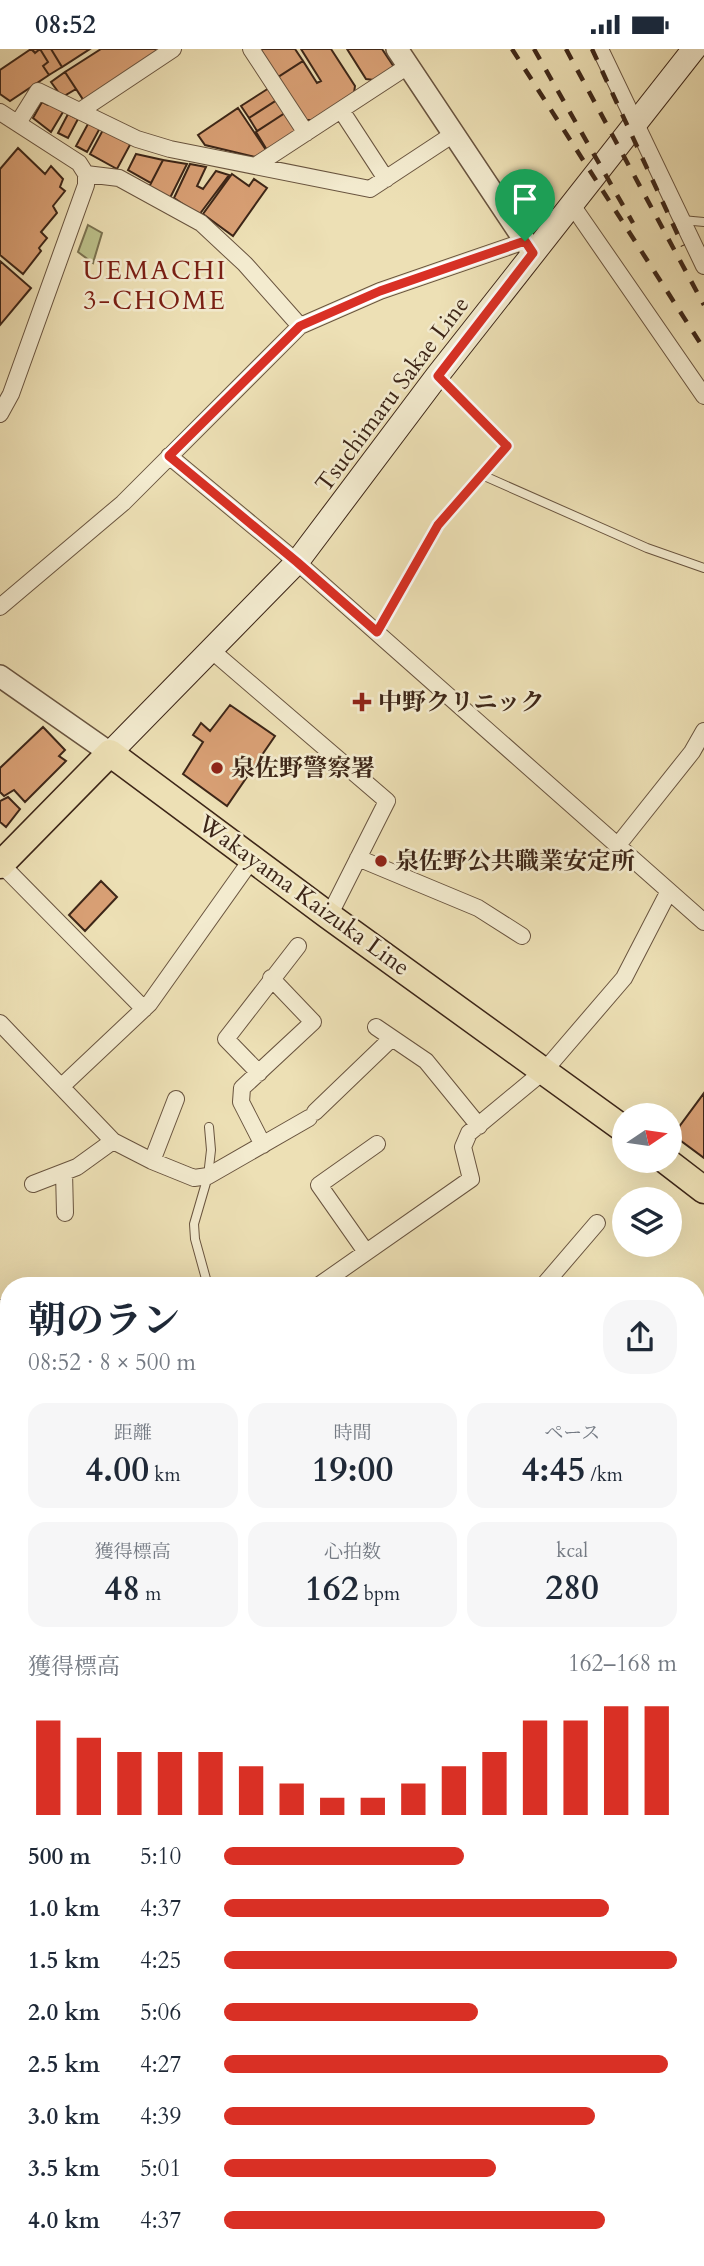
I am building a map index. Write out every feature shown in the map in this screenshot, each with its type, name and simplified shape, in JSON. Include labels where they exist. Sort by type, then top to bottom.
[{"type":"main road","name":"Tsuchimaru Sakae Line","points":[[110,753],[297,562],[438,376],[529,247],[572,205],[694,49]]},
{"type":"main road","name":"Wakayama Kaizuka Line","points":[[110,753],[329,916],[612,1120]]},
{"type":"main road","points":[[0,864],[110,753]]},
{"type":"main road","points":[[682,1173],[704,1190]]},
{"type":"street","points":[[80,111],[173,49]]},
{"type":"street","points":[[251,49],[306,133]]},
{"type":"street","points":[[600,49],[704,266]]},
{"type":"street","points":[[0,607],[123,503],[300,326],[380,291],[529,247],[402,58],[341,110],[255,166]]},
{"type":"street","points":[[18,123],[38,92],[137,139],[170,149],[370,189],[452,135]]},
{"type":"street","points":[[341,110],[386,179]]},
{"type":"street","points":[[0,112],[79,163],[86,174],[86,185],[11,394],[0,414]]},
{"type":"street","points":[[86,174],[119,178],[201,223],[245,264],[300,326]]},
{"type":"street","points":[[572,205],[704,396]]},
{"type":"street","points":[[169,456],[297,562],[704,922]]},
{"type":"street","points":[[211,650],[387,801],[329,916]]},
{"type":"street","points":[[0,676],[110,753]]},
{"type":"street","points":[[618,845],[692,752],[704,731]]},
{"type":"street","points":[[358,858],[478,908],[522,936]]},
{"type":"street","points":[[62,1086],[144,1009],[252,859]]},
{"type":"street","points":[[0,864],[144,1009]]},
{"type":"street","points":[[331,1277],[471,1179],[463,1147],[469,1133],[545,1070],[624,978],[669,891]]},
{"type":"street","points":[[259,1073],[226,1039],[298,946]]},
{"type":"street","points":[[264,1145],[241,1101],[242,1088],[313,1022],[271,978]]},
{"type":"street","points":[[0,1023],[113,1141],[194,1178],[208,1176],[312,1115],[392,1038]]},
{"type":"street","points":[[376,1027],[426,1061],[479,1126]]},
{"type":"street","points":[[152,1161],[176,1099]]},
{"type":"street","points":[[33,1184],[77,1167],[113,1141]]},
{"type":"street","points":[[366,1252],[318,1185],[377,1144]]},
{"type":"street","points":[[64,1172],[65,1213]]},
{"type":"street","points":[[551,1277],[597,1223]]},
{"type":"lane","points":[[682,220],[704,222]]},
{"type":"lane","points":[[377,632],[438,525],[507,446],[438,376]]},
{"type":"lane","points":[[482,475],[647,548],[704,568]]},
{"type":"lane","points":[[206,1277],[195,1239],[194,1224],[208,1176],[211,1150],[209,1127]]},
{"type":"green space","points":[[88,225],[102,233],[93,263],[78,252]]},
{"type":"building","points":[[31,49],[35,53],[40,49],[48,62],[43,66],[49,75],[10,101],[0,94],[0,70]]},
{"type":"building","points":[[40,49],[51,49],[62,67],[49,75],[43,66],[48,62]]},
{"type":"building","points":[[51,49],[90,49],[62,67]]},
{"type":"building","points":[[101,49],[163,49],[84,101],[65,72]]},
{"type":"building","points":[[260,49],[295,49],[303,61],[278,77]]},
{"type":"building","points":[[301,49],[331,49],[355,86],[354,93],[312,120],[305,120],[278,77],[303,61],[317,83],[321,81]]},
{"type":"building","points":[[347,49],[382,49],[394,67],[374,80],[366,79]]},
{"type":"building","points":[[65,72],[76,89],[64,96],[51,82]]},
{"type":"building","points":[[269,88],[277,100],[249,118],[241,106]]},
{"type":"building","points":[[277,100],[285,113],[257,131],[249,118]]},
{"type":"building","points":[[42,102],[48,105],[50,102],[63,112],[51,132],[33,118]]},
{"type":"building","points":[[238,108],[266,150],[255,157],[205,145],[198,135]]},
{"type":"building","points":[[285,113],[297,131],[267,150],[256,132]]},
{"type":"building","points":[[68,114],[78,119],[68,138],[58,133]]},
{"type":"building","points":[[89,122],[100,128],[87,152],[76,146]]},
{"type":"building","points":[[104,128],[131,143],[117,169],[90,154]]},
{"type":"building","points":[[18,148],[45,174],[51,166],[63,179],[60,187],[65,191],[53,206],[57,213],[41,232],[47,238],[39,248],[41,251],[23,274],[0,255],[0,169]]},
{"type":"building","points":[[136,154],[163,160],[151,183],[128,170]]},
{"type":"building","points":[[163,160],[187,164],[169,200],[149,187]]},
{"type":"building","points":[[190,164],[206,167],[197,186],[203,189],[216,171],[229,175],[199,215],[174,198]]},
{"type":"building","points":[[232,174],[249,186],[254,179],[267,188],[233,236],[203,214]]},
{"type":"building","points":[[0,261],[31,288],[0,325]]},
{"type":"building","points":[[230,705],[275,736],[227,806],[183,774],[203,742],[193,735],[201,723],[210,731]]},
{"type":"building","points":[[43,727],[65,750],[59,756],[66,761],[25,802],[14,790],[4,796],[0,792],[0,768]]},
{"type":"building","points":[[8,797],[20,809],[6,827],[0,822],[0,801]]},
{"type":"building","points":[[101,881],[117,897],[85,931],[69,915]]},
{"type":"building","points":[[704,1093],[704,1158],[682,1142],[682,1123]]},
{"type":"railway","points":[[512,49],[704,349]]},
{"type":"railway","points":[[534,49],[633,223]]},
{"type":"railway","points":[[566,49],[704,305]]},
{"type":"railway","points":[[592,49],[683,246]]},
{"type":"place","name":"中野クリニック","points":[[362,702]]},
{"type":"place","name":"泉佐野警察署","points":[[217,768]]},
{"type":"place","name":"泉佐野公共職業安定所","points":[[381,861]]},
{"type":"district","name":"UEMACHI 3-CHOME","points":[[155,284]]},
{"type":"route","points":[[525,241],[533,253],[438,376],[507,446],[438,525],[377,632],[169,456],[300,326],[380,291],[525,241]]}]
